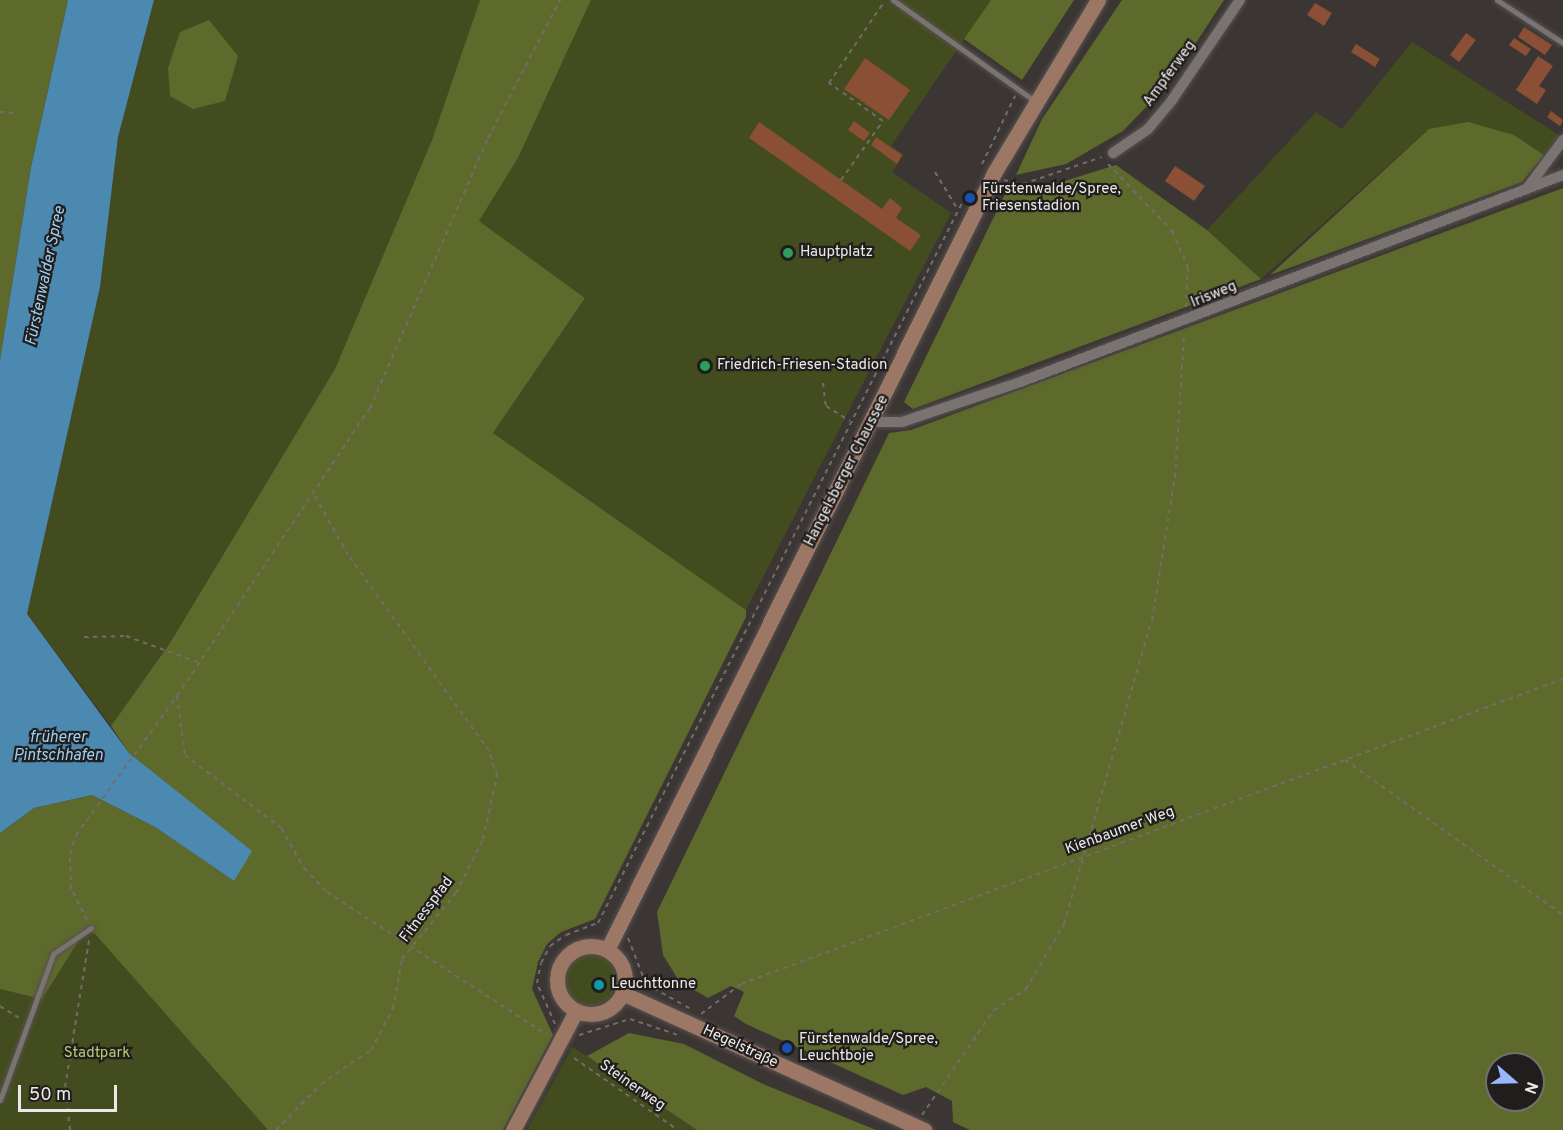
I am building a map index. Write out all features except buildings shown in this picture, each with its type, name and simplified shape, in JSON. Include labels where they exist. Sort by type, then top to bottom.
[{"type":"main road","name":"Hangelsberger Chaussee","points":[[607,950],[992,178],[1033,100],[1098,0]]},
{"type":"main road","points":[[585,946],[607,950],[622,965],[622,993],[605,1011],[576,1011],[559,991],[559,968],[585,946]]},
{"type":"main road","name":"Hegelstraße","points":[[622,993],[691,1018],[919,1128]]},
{"type":"main road","points":[[513,1130],[576,1011]]},
{"type":"street","name":"Ampferweg","points":[[1113,153],[1148,129],[1166,107],[1240,0]]},
{"type":"street","points":[[1528,187],[1563,140]]},
{"type":"street","name":"Irisweg","points":[[871,422],[902,422],[1185,323],[1563,175]]},
{"type":"lane","points":[[893,0],[1033,100]]},
{"type":"lane","points":[[1497,0],[1563,43]]},
{"type":"lane","points":[[0,1100],[53,954],[91,928]]},
{"type":"path","points":[[70,1130],[65,1087],[91,928],[71,889],[70,854],[87,816],[136,747],[177,696],[197,662],[314,494],[370,408],[488,138],[560,0]]},
{"type":"path","points":[[841,180],[883,121],[829,82],[886,0]]},
{"type":"path","points":[[1018,89],[978,171],[992,178],[1023,184],[1113,153]]},
{"type":"path","points":[[0,112],[14,113]]},
{"type":"path","points":[[919,1128],[994,1010],[1026,989],[1064,924],[1080,857],[1152,620],[1175,477],[1188,267],[1172,231],[1102,157]]},
{"type":"path","points":[[935,172],[958,210]]},
{"type":"path","points":[[563,1036],[550,1022],[537,983],[541,963],[550,946],[566,935],[598,923],[968,190]]},
{"type":"path","points":[[823,383],[826,406],[851,421],[871,422]]},
{"type":"path","name":"Fitnesspfad","points":[[276,1130],[321,1084],[371,1050],[393,1009],[402,959],[456,893],[483,839],[497,776],[489,751],[348,555],[314,494]]},
{"type":"path","points":[[84,637],[126,636],[197,662]]},
{"type":"path","name":"Kienbaumer Weg","points":[[563,1036],[580,1035],[630,1019],[675,1035],[691,1018],[702,1014],[741,984],[1563,679]]},
{"type":"path","points":[[177,696],[185,755],[281,828],[304,868],[327,892],[411,949],[563,1036]]},
{"type":"path","points":[[1344,759],[1563,915]]},
{"type":"path","points":[[598,923],[630,939],[646,984],[689,1005],[691,1018]]},
{"type":"path","points":[[0,1006],[27,1021]]},
{"type":"path","name":"Steinerweg","points":[[574,1058],[678,1130]]},
{"type":"green space","points":[[0,0],[68,0],[31,167],[0,360]]},
{"type":"green space","points":[[154,0],[480,0],[432,140],[335,369],[170,643],[111,726],[27,614],[100,287],[118,137]]},
{"type":"green space","points":[[480,0],[591,0],[518,158],[479,221],[585,298],[493,433],[746,610],[746,617],[595,919],[561,932],[547,944],[538,962],[532,989],[553,1035],[503,1130],[268,1130],[95,934],[86,929],[42,999],[0,989],[0,833],[34,808],[92,795],[155,827],[234,881],[180,794],[129,753],[111,726],[170,643],[335,369],[432,140]]},
{"type":"green space","name":"Friedrich-Friesen-Stadion","points":[[591,0],[991,0],[891,146],[904,155],[892,172],[951,213],[746,610],[493,433],[585,298],[479,221],[518,158]]},
{"type":"green space","points":[[991,0],[1074,0],[1022,80],[964,39]]},
{"type":"green space","points":[[1122,0],[1224,0],[1171,81],[1123,131],[1066,164],[1016,175],[1042,119]]},
{"type":"green space","points":[[209,20],[238,56],[225,101],[193,109],[170,96],[168,68],[180,32]]},
{"type":"green space","points":[[1412,42],[1559,135],[1544,155],[1514,135],[1429,129],[1261,279],[1207,230],[1316,112],[1342,129]]},
{"type":"green space","points":[[1468,122],[1514,135],[1544,155],[1522,182],[1270,275],[1429,129]]},
{"type":"green space","points":[[1116,165],[1207,230],[1261,279],[913,409],[904,402],[1008,188],[1042,188]]},
{"type":"green space","points":[[1563,188],[1563,1130],[970,1130],[953,1122],[952,1101],[926,1087],[903,1095],[746,1024],[734,1016],[744,992],[731,986],[708,998],[679,981],[663,955],[657,912],[889,433],[911,430]]},
{"type":"green space","name":"Stadtpark","points":[[86,929],[95,934],[268,1130],[0,1130],[0,989],[42,998]]},
{"type":"green space","points":[[590,954],[604,958],[612,966],[616,980],[612,994],[604,1002],[590,1006],[576,1002],[568,994],[564,980],[568,966],[576,958]]},
{"type":"green space","points":[[629,1033],[684,1044],[763,1084],[876,1130],[697,1130],[587,1056]]},
{"type":"green space","points":[[572,1047],[587,1056],[697,1130],[527,1130]]},
{"type":"water","points":[[68,0],[154,0],[118,137],[100,287],[27,614],[129,753],[252,851],[234,881],[155,827],[92,795],[34,808],[0,833],[0,360],[31,167]]},
{"type":"place","name":"Fürstenwalde/Spree, Friesenstadion","points":[[970,198]]},
{"type":"place","name":"Hauptplatz","points":[[788,253]]},
{"type":"place","name":"Friedrich-Friesen-Stadion","points":[[705,366]]},
{"type":"place","name":"Leuchttonne","points":[[599,985]]},
{"type":"place","name":"Fürstenwalde/Spree, Leuchtboje","points":[[787,1048]]},
{"type":"water label","name":"Fürstenwalder Spree","points":[[46,276]]},
{"type":"water label","name":"früherer Pintschhafen","points":[[58,747]]}]
